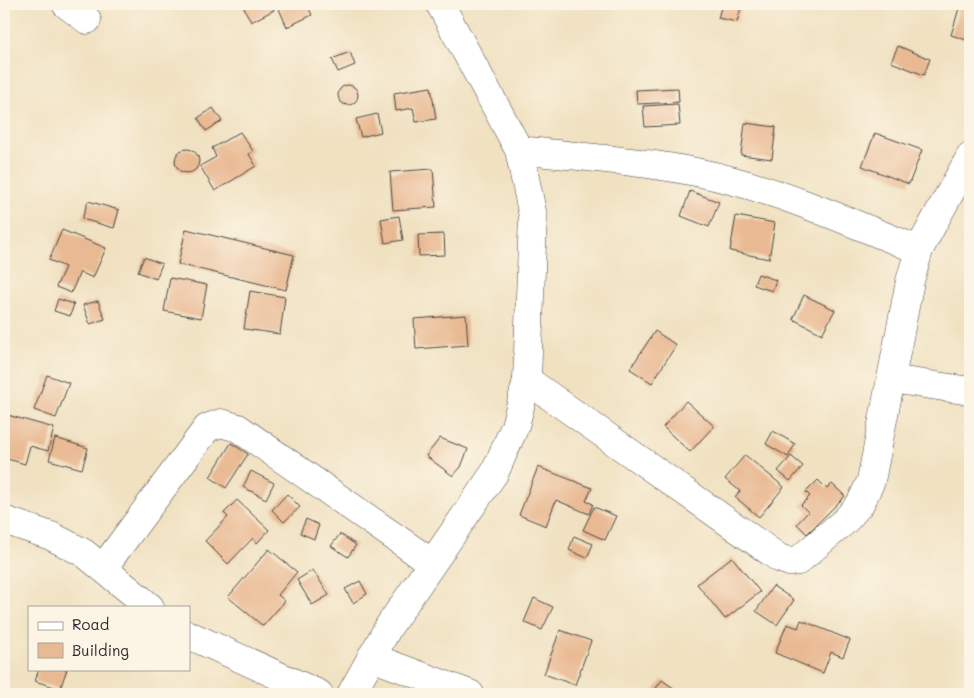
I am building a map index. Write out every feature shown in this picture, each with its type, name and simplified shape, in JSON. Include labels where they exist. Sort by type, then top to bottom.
[{"type":"street","points":[[66,4],[87,20]]},
{"type":"street","points":[[351,694],[388,626],[495,472],[515,426],[527,380],[533,216],[519,150],[440,4]]},
{"type":"street","points":[[519,150],[663,166],[732,180],[779,194],[919,250]]},
{"type":"street","points":[[527,380],[779,558],[790,562],[798,560],[846,520],[860,504],[871,480],[910,282],[919,250],[970,157]]},
{"type":"street","points":[[891,379],[970,391]]},
{"type":"street","points":[[103,568],[207,428],[221,424],[238,428],[432,563]]},
{"type":"street","points":[[4,520],[51,536],[84,553],[149,606]]},
{"type":"street","points":[[190,635],[319,694]]},
{"type":"street","points":[[371,657],[470,694]]},
{"type":"building","points":[[242,4],[271,4],[274,10],[251,22]]},
{"type":"building","points":[[290,4],[307,4],[312,15],[287,27],[279,9]]},
{"type":"building","points":[[722,4],[742,4],[737,22],[718,18]]},
{"type":"building","points":[[960,5],[970,8],[970,41],[951,35]]},
{"type":"building","points":[[898,46],[930,59],[924,75],[891,62]]},
{"type":"building","points":[[350,52],[355,65],[338,72],[332,59]]},
{"type":"building","points":[[348,85],[355,88],[358,95],[355,102],[348,105],[341,102],[338,95],[341,88]]},
{"type":"building","points":[[431,87],[436,119],[416,122],[413,108],[396,111],[394,93]]},
{"type":"building","points":[[678,88],[679,102],[637,104],[636,90]]},
{"type":"building","points":[[678,104],[680,125],[645,127],[643,106]]},
{"type":"building","points":[[213,108],[222,121],[206,131],[198,118]]},
{"type":"building","points":[[377,114],[381,132],[361,137],[356,119]]},
{"type":"building","points":[[745,123],[776,127],[772,159],[741,155]]},
{"type":"building","points":[[240,132],[253,151],[249,154],[256,166],[215,191],[200,166],[216,157],[212,148]]},
{"type":"building","points":[[875,133],[922,150],[909,184],[862,166]]},
{"type":"building","points":[[187,149],[196,152],[199,161],[196,170],[187,173],[178,170],[175,161],[178,152]]},
{"type":"building","points":[[433,169],[436,207],[393,210],[390,172]]},
{"type":"building","points":[[690,191],[719,202],[709,227],[681,216]]},
{"type":"building","points":[[88,201],[119,210],[114,228],[82,219]]},
{"type":"building","points":[[399,216],[403,240],[385,243],[381,219]]},
{"type":"building","points":[[736,216],[775,223],[769,259],[730,251]]},
{"type":"building","points":[[186,229],[294,255],[286,290],[178,264]]},
{"type":"building","points":[[62,230],[106,248],[93,278],[80,272],[71,293],[56,287],[65,267],[49,260]]},
{"type":"building","points":[[444,234],[445,255],[419,256],[418,235]]},
{"type":"building","points":[[144,257],[162,264],[156,279],[138,272]]},
{"type":"building","points":[[758,274],[776,280],[772,291],[754,285]]},
{"type":"building","points":[[170,278],[207,285],[201,318],[164,311]]},
{"type":"building","points":[[250,291],[285,297],[280,334],[244,329]]},
{"type":"building","points":[[804,295],[835,310],[822,334],[793,319]]},
{"type":"building","points":[[58,299],[74,304],[70,316],[54,311]]},
{"type":"building","points":[[98,301],[105,319],[90,324],[83,305]]},
{"type":"building","points":[[466,315],[468,345],[416,349],[414,319]]},
{"type":"building","points":[[655,331],[676,345],[652,383],[630,369]]},
{"type":"building","points":[[47,375],[69,383],[56,418],[34,410]]},
{"type":"building","points":[[686,401],[714,426],[690,452],[663,427]]},
{"type":"building","points":[[4,414],[54,428],[48,451],[30,446],[25,464],[4,458]]},
{"type":"building","points":[[773,431],[795,444],[788,457],[766,444]]},
{"type":"building","points":[[55,438],[88,448],[82,469],[49,460]]},
{"type":"building","points":[[440,438],[468,449],[461,467],[453,476],[426,456]]},
{"type":"building","points":[[231,443],[248,454],[226,488],[210,477]]},
{"type":"building","points":[[745,455],[784,487],[759,517],[735,497],[740,491],[725,479]]},
{"type":"building","points":[[791,456],[803,466],[790,481],[778,471]]},
{"type":"building","points":[[538,467],[592,488],[586,501],[593,504],[589,514],[556,500],[546,526],[519,515]]},
{"type":"building","points":[[251,471],[274,483],[266,499],[243,487]]},
{"type":"building","points":[[818,480],[827,489],[832,484],[845,496],[807,534],[797,524],[808,512],[801,505],[810,496],[806,492]]},
{"type":"building","points":[[287,494],[300,507],[284,522],[272,510]]},
{"type":"building","points":[[237,500],[269,530],[257,543],[253,538],[228,564],[205,541],[228,517],[224,513]]},
{"type":"building","points":[[594,507],[616,516],[605,540],[583,530]]},
{"type":"building","points":[[306,519],[319,525],[314,539],[300,533]]},
{"type":"building","points":[[340,534],[356,545],[348,557],[331,546]]},
{"type":"building","points":[[574,536],[593,544],[587,558],[569,550]]},
{"type":"building","points":[[269,549],[297,572],[278,595],[285,601],[263,626],[228,597]]},
{"type":"building","points":[[732,557],[760,592],[725,619],[697,584]]},
{"type":"building","points":[[313,570],[329,595],[312,605],[297,580]]},
{"type":"building","points":[[360,581],[367,594],[353,603],[345,589]]},
{"type":"building","points":[[773,586],[794,600],[777,625],[756,611]]},
{"type":"building","points":[[534,598],[553,607],[542,630],[524,622]]},
{"type":"building","points":[[801,620],[850,640],[843,657],[831,652],[823,673],[775,653],[787,624],[798,628]]},
{"type":"building","points":[[560,630],[591,641],[575,685],[544,674]]},
{"type":"building","points":[[39,670],[67,670],[60,689],[35,681]]},
{"type":"building","points":[[662,680],[682,694],[652,694]]}]
